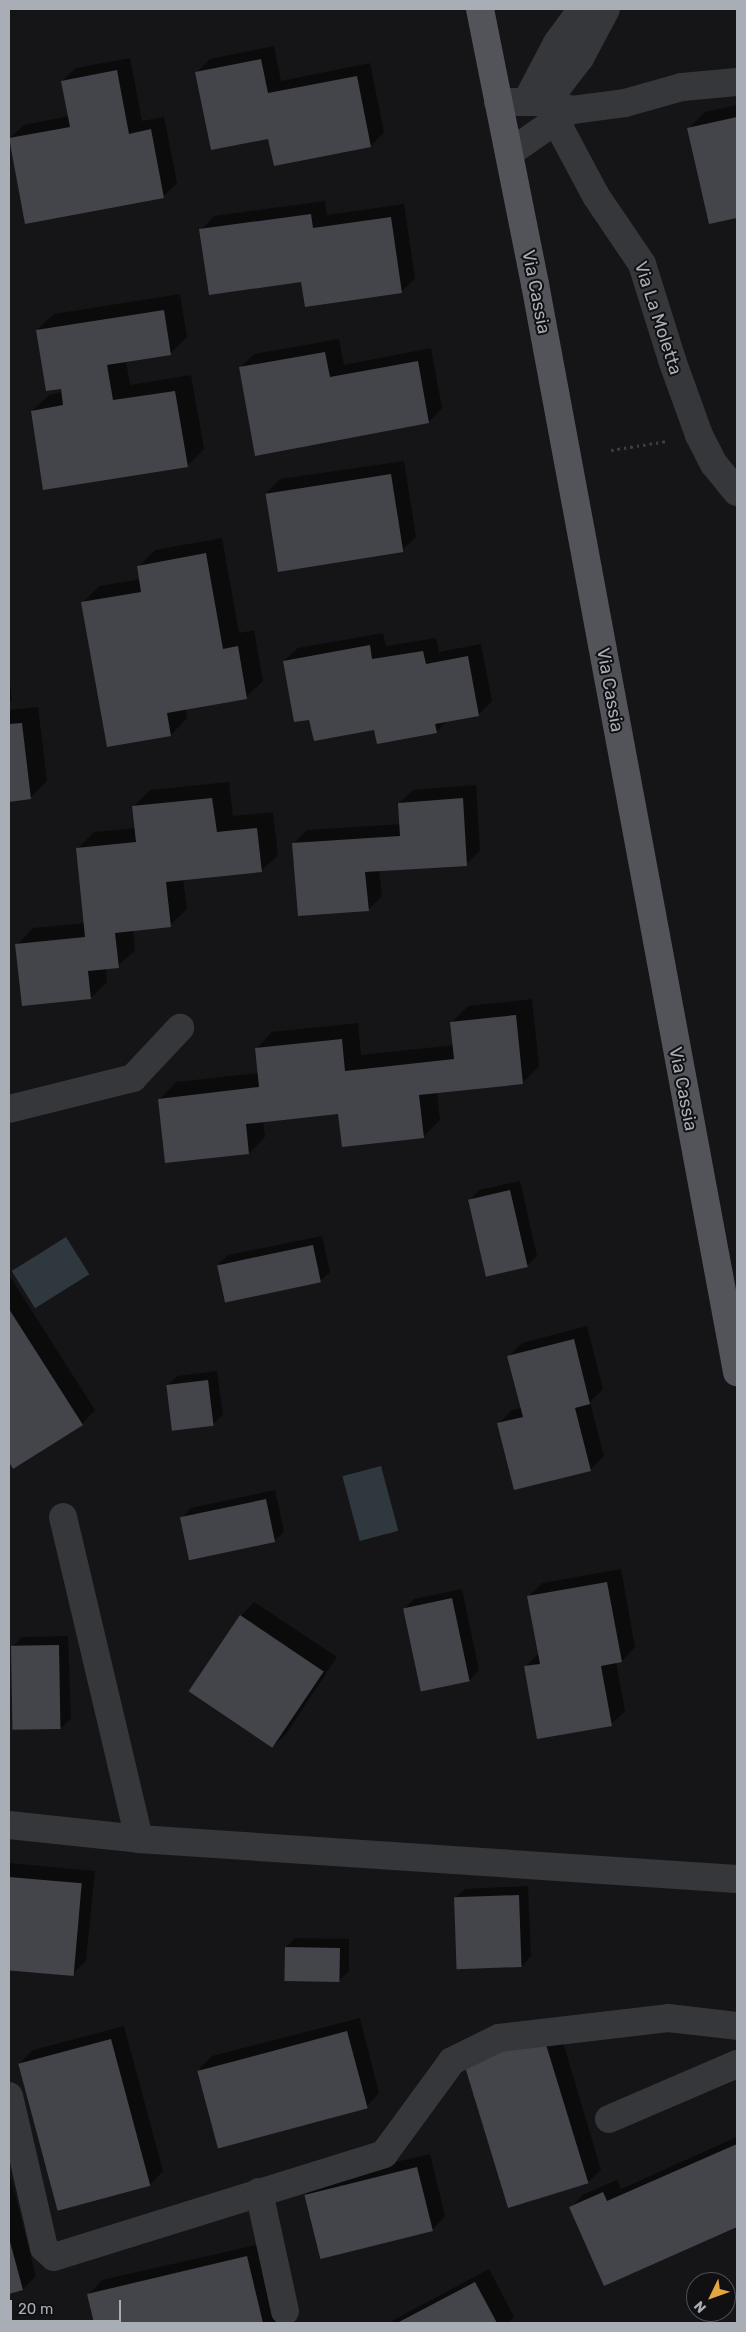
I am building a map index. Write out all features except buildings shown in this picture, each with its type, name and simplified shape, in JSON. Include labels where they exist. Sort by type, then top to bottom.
[{"type":"main road","name":"Via Cassia","points":[[480,9],[730,1296],[737,1372]]},
{"type":"street","points":[[550,109],[557,43],[582,9]]},
{"type":"street","points":[[509,153],[550,109],[606,9]]},
{"type":"street","points":[[498,102],[550,109],[625,103],[682,87],[737,82]]},
{"type":"street","name":"Via La Moletta","points":[[550,109],[596,196],[642,264],[672,360],[700,435],[714,464],[737,492]]},
{"type":"street","points":[[9,1108],[133,1078],[180,1028]]},
{"type":"street","points":[[63,1517],[139,1839]]},
{"type":"street","points":[[9,1825],[139,1839],[737,1879]]},
{"type":"street","points":[[9,2096],[44,2248],[54,2257],[384,2154],[452,2061],[499,2038],[668,2018],[737,2026]]},
{"type":"street","points":[[609,2119],[737,2064]]},
{"type":"street","points":[[259,2192],[285,2311]]},
{"type":"path","points":[[611,450],[700,435]]},
{"type":"shaded area","points":[[66,1237],[89,1274],[35,1308],[12,1271]]},
{"type":"shaded area","points":[[381,1466],[398,1531],[360,1541],[342,1476]]}]
